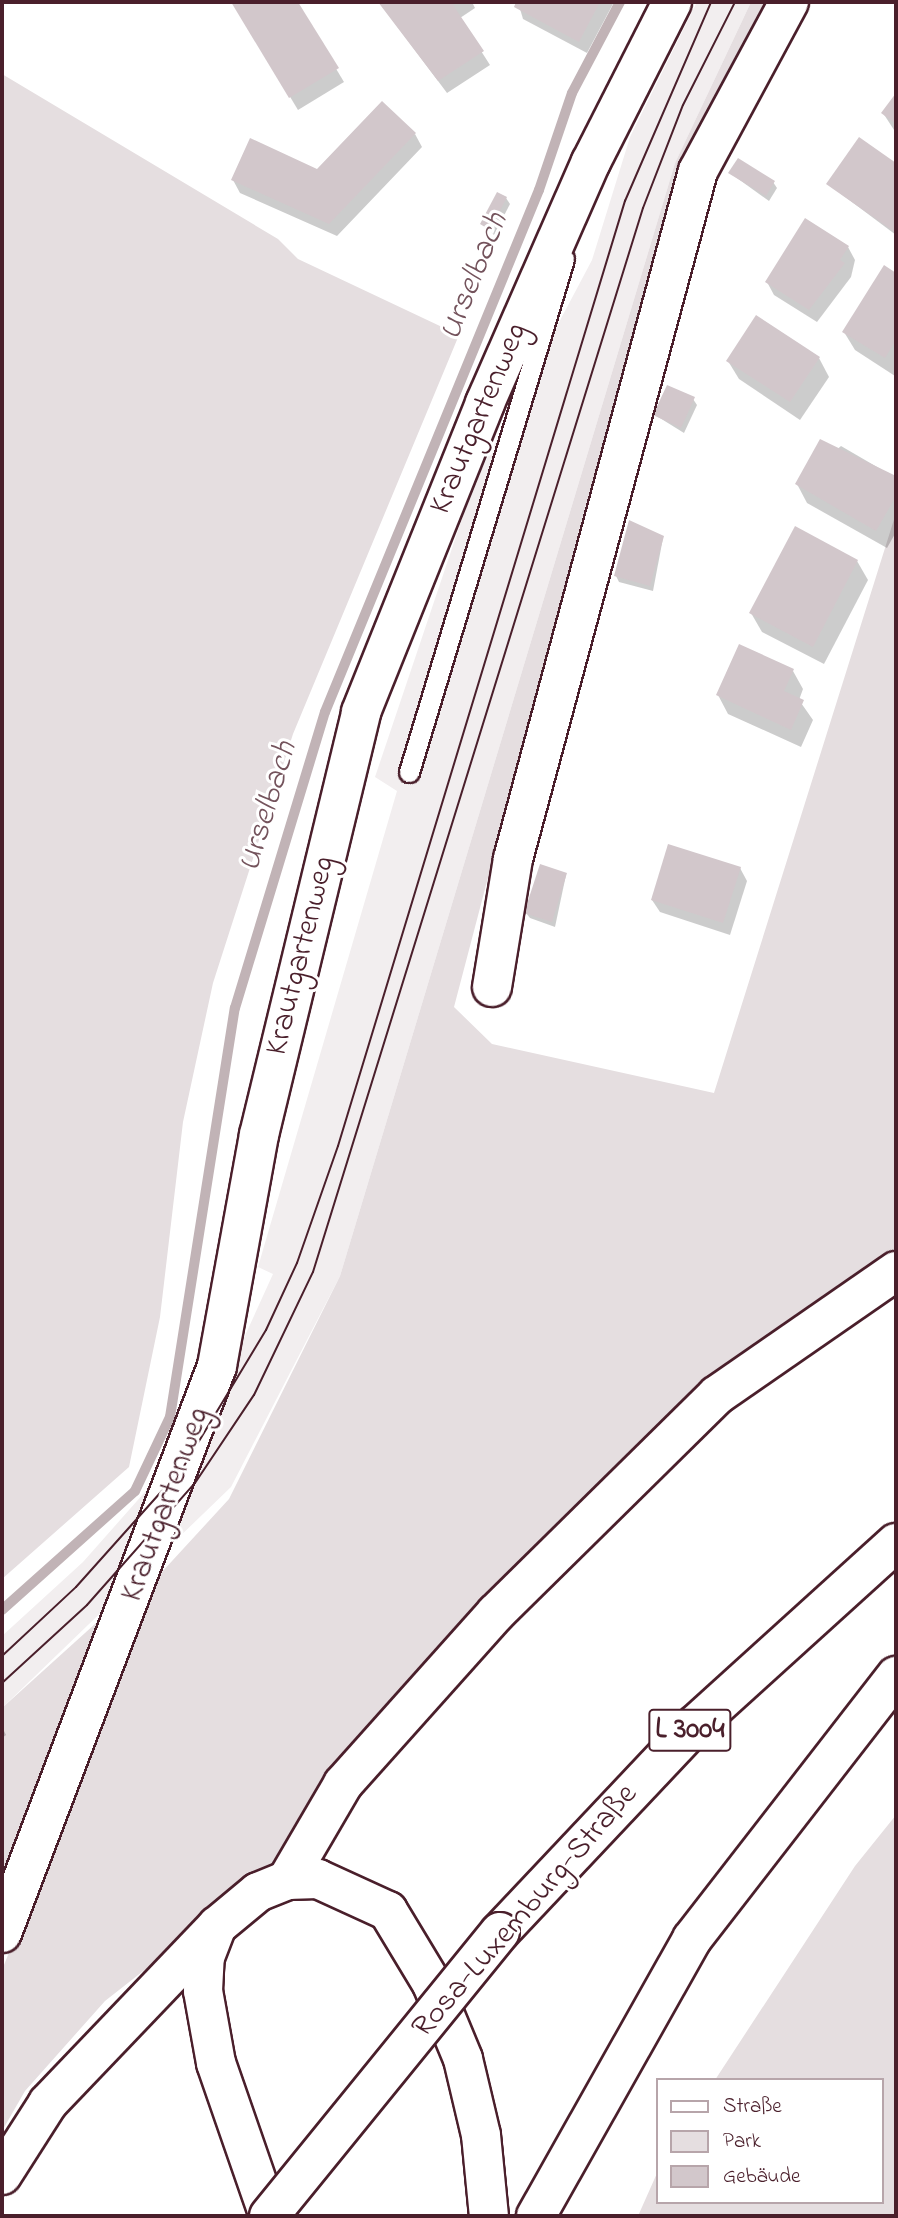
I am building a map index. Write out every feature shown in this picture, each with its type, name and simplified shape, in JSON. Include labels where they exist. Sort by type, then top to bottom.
[{"type":"main road","name":"Krautgartenweg","points":[[2,1933],[217,1366],[259,1135],[361,712],[582,183],[672,2]]},
{"type":"main road","points":[[492,987],[513,859],[698,172],[789,2]]},
{"type":"main road","points":[[288,1880],[343,1784],[496,1614],[717,1395],[896,1271]]},
{"type":"main road","name":"Rosa-Luxemburg-Straße","points":[[269,2216],[500,1932],[695,1725],[896,1543]]},
{"type":"main road","points":[[536,2216],[692,1939],[896,1676]]},
{"type":"main road","points":[[2,2175],[48,2103],[217,1926],[258,1892],[288,1880],[336,1884],[388,1911],[432,1984],[463,2059],[481,2135],[489,2216]]},
{"type":"main road","points":[[217,1926],[205,1957],[203,1991],[231,2119],[269,2216]]},
{"type":"lane","points":[[409,772],[556,294],[582,183]]},
{"type":"shaded area","points":[[697,2],[751,2],[675,163],[340,1276],[231,1487],[2,1708],[2,1636],[83,1562],[175,1458],[228,1373],[273,1274],[258,1267],[397,791],[375,777],[474,483],[592,260],[630,137]]},
{"type":"green space","points":[[751,2],[774,2],[730,68],[688,166],[585,508],[454,1007],[492,1044],[714,1093],[896,513],[896,1248],[701,1385],[272,1870],[105,2001],[25,2091],[2,2131],[2,1970],[161,1573],[229,1499],[340,1276],[675,163]]},
{"type":"green space","points":[[2,74],[278,239],[298,259],[459,335],[293,734],[213,983],[183,1122],[160,1317],[129,1467],[2,1579]]},
{"type":"green space","points":[[106,1614],[2,1888],[2,1708]]},
{"type":"green space","points":[[896,1815],[896,2216],[638,2216],[656,2176],[656,2204],[884,2204],[884,2078],[716,2078],[855,1866]]},
{"type":"building","points":[[231,2],[298,2],[339,68],[289,98]]},
{"type":"building","points":[[378,2],[458,2],[453,5],[484,51],[438,81]]},
{"type":"building","points":[[516,2],[600,2],[579,42],[514,7]]},
{"type":"building","points":[[896,93],[896,124],[881,113]]},
{"type":"building","points":[[382,101],[416,133],[329,224],[231,180],[250,138],[317,169]]},
{"type":"building","points":[[859,137],[896,163],[896,233],[826,184]]},
{"type":"building","points":[[738,158],[775,181],[766,196],[728,173]]},
{"type":"building","points":[[497,192],[507,197],[490,230],[480,224]]},
{"type":"building","points":[[805,218],[849,246],[840,260],[845,263],[809,310],[765,282]]},
{"type":"building","points":[[884,265],[896,273],[896,340],[885,358],[842,332]]},
{"type":"building","points":[[756,315],[820,357],[790,402],[726,361]]},
{"type":"building","points":[[667,385],[695,397],[681,428],[653,415]]},
{"type":"building","points":[[820,439],[896,476],[896,496],[876,531],[795,484]]},
{"type":"building","points":[[629,520],[664,536],[650,586],[614,576]]},
{"type":"building","points":[[795,526],[858,560],[813,647],[749,613]]},
{"type":"building","points":[[739,644],[794,669],[784,691],[804,700],[791,730],[716,695]]},
{"type":"building","points":[[668,844],[741,867],[723,923],[651,900]]},
{"type":"building","points":[[540,864],[567,873],[552,922],[524,913]]},
{"type":"waterway","name":"Urselbach","points":[[2,1610],[135,1491],[170,1417],[235,1008],[325,712],[539,190],[572,93],[620,2]]},
{"type":"tram line","points":[[2,1656],[76,1587],[184,1466],[266,1330],[297,1263],[338,1146],[625,201],[711,2]]},
{"type":"tram line","points":[[2,1683],[87,1605],[195,1483],[254,1395],[313,1272],[643,208],[683,105],[735,2]]}]
